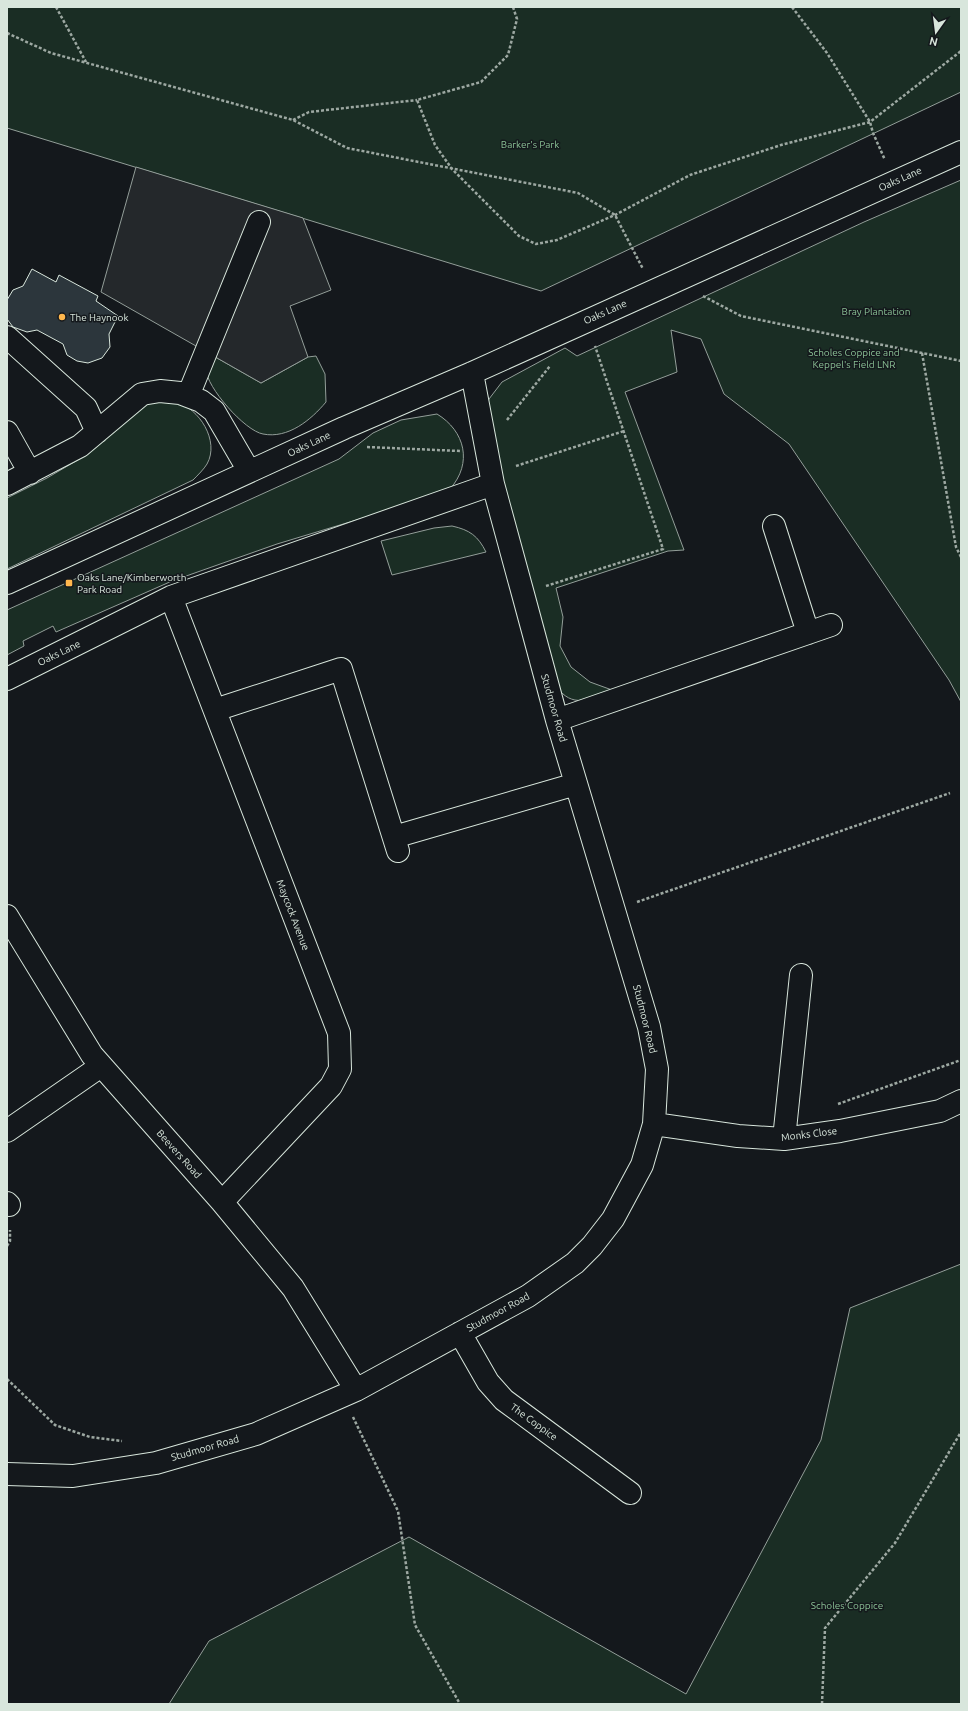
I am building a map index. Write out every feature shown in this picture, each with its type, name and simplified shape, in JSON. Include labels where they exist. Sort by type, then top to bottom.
[{"type":"street","name":"Oaks Lane","points":[[7,584],[249,471],[472,373],[961,152]]},
{"type":"street","points":[[188,396],[259,222]]},
{"type":"street","points":[[7,337],[86,408],[97,432]]},
{"type":"street","name":"Studmoor Road","points":[[7,1474],[73,1476],[156,1463],[256,1434],[349,1392],[528,1296],[575,1263],[592,1246],[613,1219],[642,1165],[654,1124],[657,1069],[649,1027],[557,720],[492,479],[472,373]]},
{"type":"street","points":[[7,484],[80,446],[142,394],[160,392],[188,396],[201,401],[214,411],[249,471]]},
{"type":"street","points":[[7,432],[30,473]]},
{"type":"street","name":"Oaks Lane","points":[[7,678],[171,597],[492,479]]},
{"type":"street","points":[[774,526],[808,633]]},
{"type":"street","name":"Maycock Avenue","points":[[171,597],[339,1034],[340,1069],[331,1086],[312,1108],[222,1202]]},
{"type":"street","points":[[557,720],[831,625]]},
{"type":"street","points":[[215,710],[340,669],[396,844],[576,784]]},
{"type":"street","name":"Beevers Road","points":[[7,916],[92,1055],[222,1202],[293,1288],[349,1392]]},
{"type":"street","points":[[784,1139],[801,975]]},
{"type":"street","points":[[7,1131],[101,1066]]},
{"type":"street","name":"Monks Close","points":[[654,1124],[738,1136],[784,1139],[840,1131],[940,1111],[961,1100]]},
{"type":"street","name":"The Coppice","points":[[460,1333],[488,1382],[504,1400],[630,1492]]},
{"type":"path","points":[[56,7],[86,62]]},
{"type":"path","points":[[293,120],[309,112],[417,100],[481,82],[508,54],[517,19],[513,7]]},
{"type":"path","points":[[792,7],[827,53],[870,122],[873,133],[895,181]]},
{"type":"path","points":[[7,33],[51,53],[293,120],[347,148],[578,193],[615,215],[654,291]]},
{"type":"path","points":[[417,100],[435,146],[452,169],[519,236],[536,244],[557,240],[615,215],[690,174],[781,146],[870,122],[961,51]]},
{"type":"path","points":[[675,281],[741,316],[961,361]]},
{"type":"path","points":[[523,594],[663,549],[587,321]]},
{"type":"path","points":[[922,353],[956,547],[961,557]]},
{"type":"path","points":[[344,428],[363,447],[461,451],[486,446],[551,366]]},
{"type":"path","points":[[492,479],[624,431]]},
{"type":"path","points":[[614,910],[950,793]]},
{"type":"path","points":[[836,1104],[961,1060]]},
{"type":"path","points":[[7,1380],[55,1424],[90,1437],[130,1442]]},
{"type":"path","points":[[349,1392],[398,1511],[415,1625],[460,1704]]},
{"type":"path","points":[[822,1704],[825,1628],[895,1543],[961,1432]]},
{"type":"green space","name":"Barker's Park","points":[[7,7],[961,7],[961,92],[541,291],[7,128]]},
{"type":"green space","name":"Scholes Coppice and Keppel's Field LNR","points":[[961,180],[961,702],[949,680],[789,444],[724,394],[701,339],[671,330],[677,372],[625,392],[684,550],[668,551],[556,588],[563,617],[560,646],[571,667],[590,682],[612,690],[589,699],[575,700],[568,698],[556,686],[485,413],[489,399],[502,382],[565,348],[577,356],[864,222]]},
{"type":"green space","points":[[210,354],[261,383],[308,357],[316,356],[325,374],[326,402],[306,421],[290,431],[272,435],[255,431],[237,417],[219,397],[212,386],[206,367]]},
{"type":"green space","points":[[154,401],[176,402],[184,405],[199,418],[209,436],[211,445],[210,455],[203,470],[193,480],[7,569],[7,498],[47,478],[81,458],[133,411]]},
{"type":"green space","points":[[437,414],[447,421],[454,429],[463,448],[462,469],[457,479],[447,491],[436,496],[277,544],[172,581],[56,632],[53,626],[23,641],[24,646],[7,655],[7,610],[339,459],[373,433],[401,420]]},
{"type":"green space","points":[[452,526],[473,534],[486,552],[392,575],[381,541],[434,528]]},
{"type":"green space","name":"Scholes Coppice","points":[[961,1264],[961,1704],[169,1704],[209,1641],[409,1537],[686,1694],[821,1440],[850,1308]]},
{"type":"shaded area","points":[[136,167],[303,218],[331,290],[290,306],[308,357],[261,383],[101,292]]},
{"type":"building","name":"The Haynook","points":[[32,269],[56,282],[59,275],[98,296],[96,301],[118,316],[109,334],[110,347],[102,358],[88,363],[77,361],[67,355],[63,344],[37,330],[27,332],[13,327],[7,319],[7,300],[13,290],[23,286]]},
{"type":"place","name":"The Haynook","points":[[62,317]]},
{"type":"place","name":"Oaks Lane/Kimberworth Park Road","points":[[69,583]]},
{"type":"park label","name":"Bray Plantation","points":[[876,311]]}]
